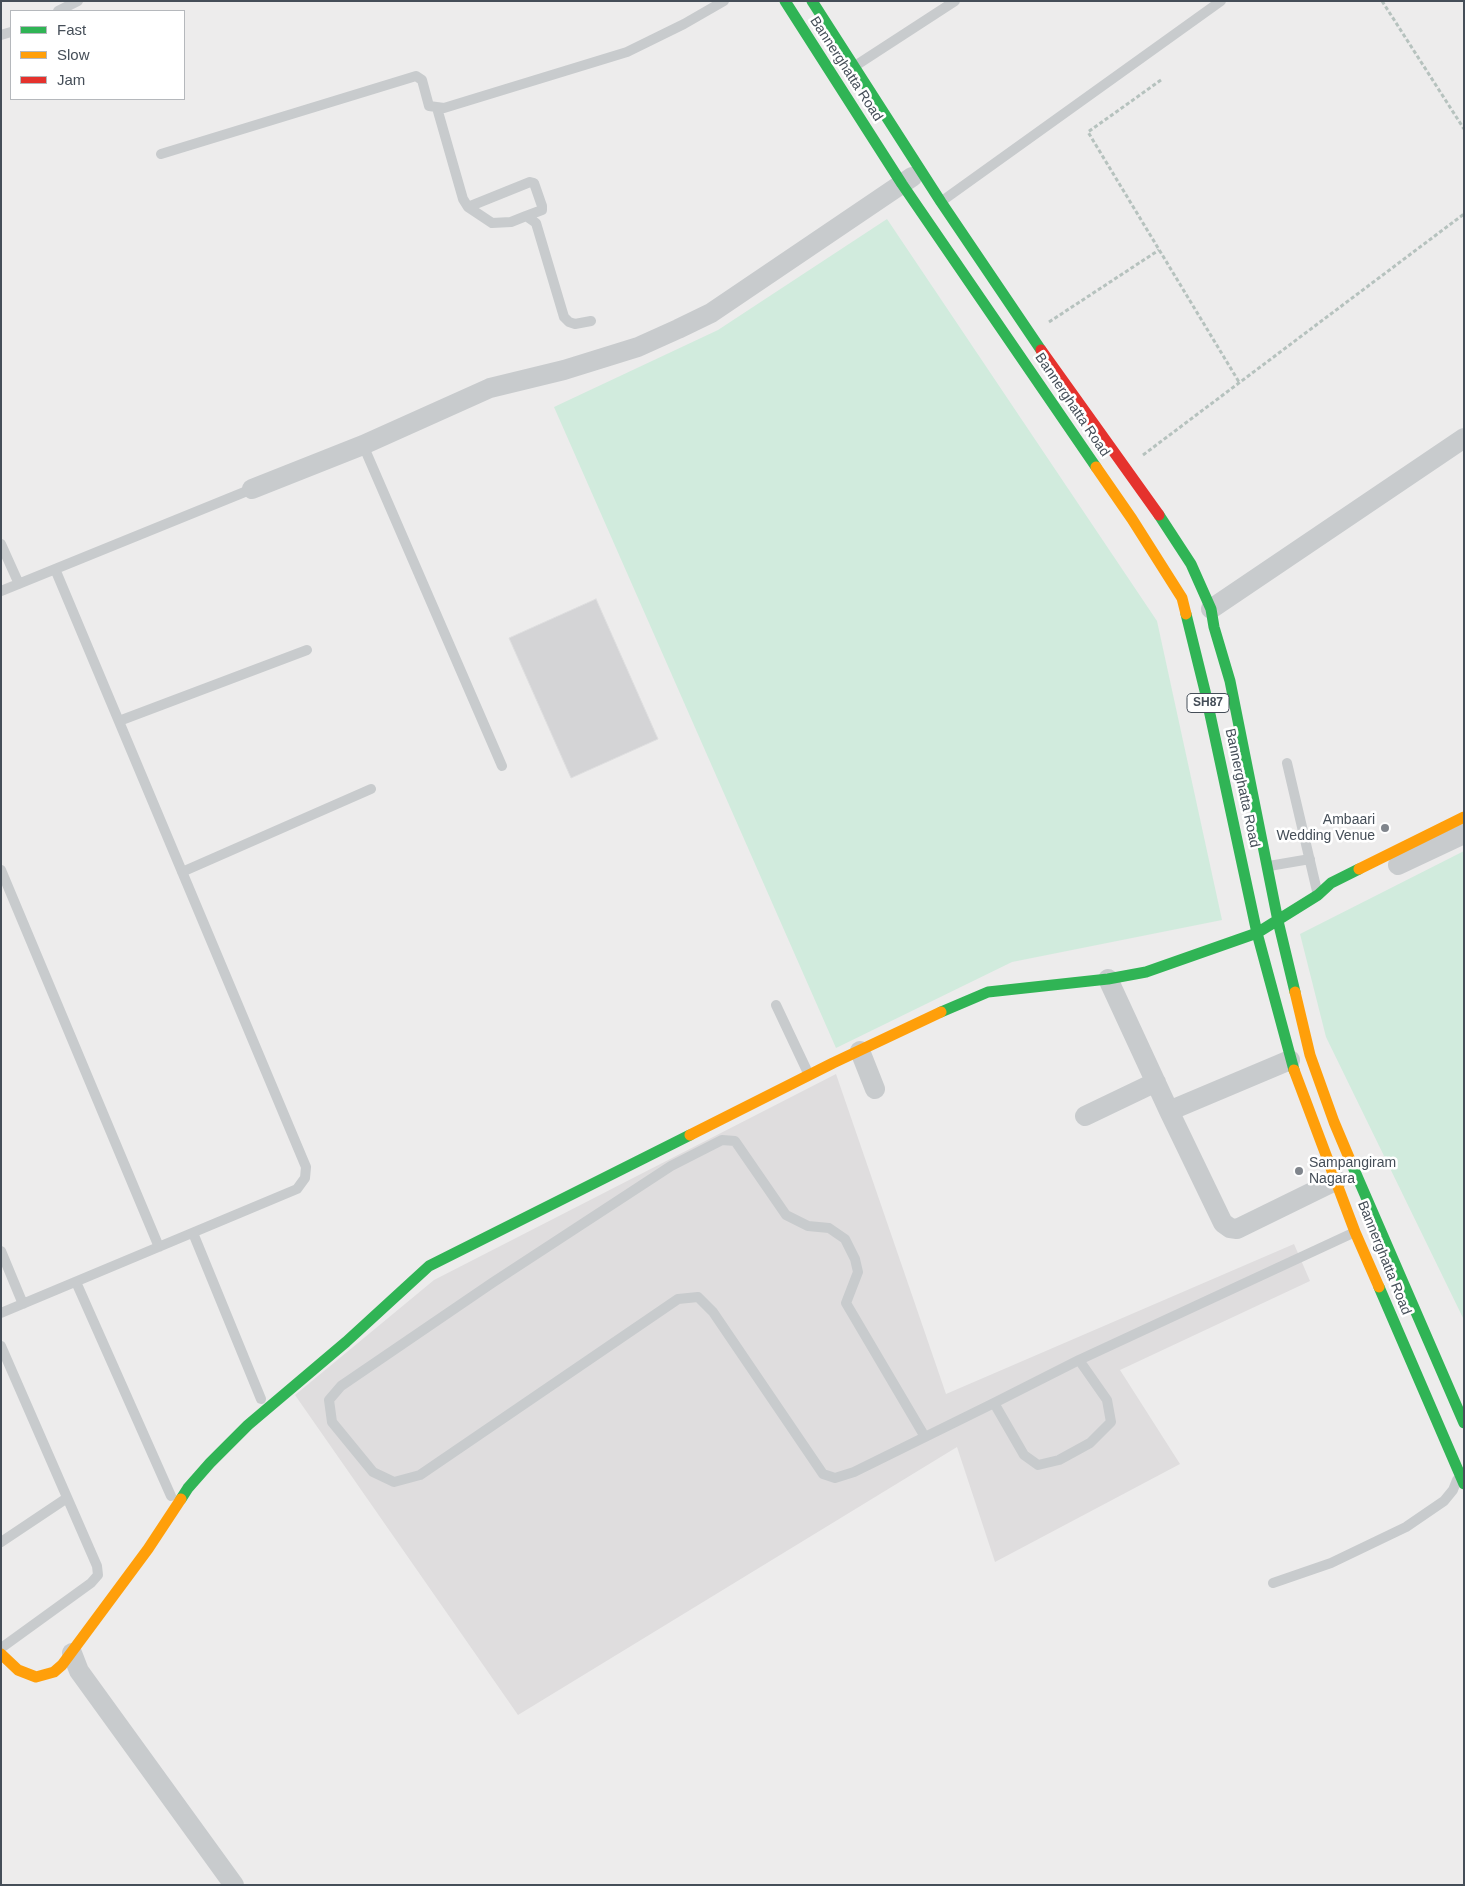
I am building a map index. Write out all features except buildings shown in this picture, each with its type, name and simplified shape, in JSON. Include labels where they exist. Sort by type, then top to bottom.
[{"type":"main road","name":"Bannerghatta Road","points":[[785,1],[902,184],[1132,519],[1182,598],[1205,691],[1257,933],[1290,1060],[1356,1232],[1462,1477]]},
{"type":"main road","name":"Bannerghatta Road","points":[[812,1],[941,202],[1030,334],[1191,564],[1211,609],[1214,627],[1230,681],[1278,921],[1310,1054],[1349,1158],[1464,1423]]},
{"type":"main road","points":[[2,1650],[18,1670],[36,1677],[54,1672],[72,1653],[148,1549],[188,1488],[210,1463],[255,1418],[346,1342],[429,1266],[860,1051],[988,992],[1108,980],[1146,972],[1257,933],[1318,895],[1331,883],[1464,817]]},
{"type":"main road","points":[[1333,1172],[1349,1158]]},
{"type":"street","points":[[252,489],[363,445],[490,388],[574,367],[638,347],[678,329],[711,313],[921,171]]},
{"type":"street","points":[[1211,609],[1464,438]]},
{"type":"street","points":[[1318,895],[1338,893],[1464,834]]},
{"type":"street","points":[[1108,980],[1223,1222],[1230,1228],[1237,1229],[1333,1172]]},
{"type":"street","points":[[860,1051],[875,1089]]},
{"type":"street","points":[[1169,1111],[1290,1060]]},
{"type":"street","points":[[1085,1116],[1156,1082]]},
{"type":"street","points":[[72,1653],[79,1671],[234,1885]]},
{"type":"lane","points":[[60,10],[78,1]]},
{"type":"lane","points":[[161,154],[416,76],[422,80],[429,106],[437,108],[627,52],[684,24],[724,1]]},
{"type":"lane","points":[[854,67],[955,1]]},
{"type":"lane","points":[[941,202],[1222,1]]},
{"type":"lane","points":[[437,108],[463,199],[468,207],[492,223],[511,222],[542,210],[534,183],[530,182],[468,207]]},
{"type":"lane","points":[[526,216],[536,223],[564,317],[569,322],[575,324],[591,321]]},
{"type":"lane","points":[[363,445],[502,766]]},
{"type":"lane","points":[[1,591],[252,489]]},
{"type":"lane","points":[[1,544],[19,584]]},
{"type":"lane","points":[[1,1313],[297,1189],[305,1178],[306,1167],[55,569]]},
{"type":"lane","points":[[119,721],[307,650]]},
{"type":"lane","points":[[1287,763],[1318,895]]},
{"type":"lane","points":[[182,872],[371,789]]},
{"type":"lane","points":[[1267,866],[1310,859]]},
{"type":"lane","points":[[1,870],[159,1247]]},
{"type":"lane","points":[[776,1005],[810,1076]]},
{"type":"lane","points":[[925,1437],[846,1303],[858,1272],[855,1259],[845,1239],[829,1228],[808,1226],[786,1214],[736,1141],[722,1140],[671,1166],[492,1283],[341,1386],[329,1400],[332,1422],[373,1472],[394,1482],[420,1475],[678,1299],[698,1297],[713,1312],[823,1474],[836,1478],[854,1472],[994,1403],[1079,1360],[1356,1232]]},
{"type":"lane","points":[[193,1232],[261,1399]]},
{"type":"lane","points":[[1,1251],[23,1304]]},
{"type":"lane","points":[[76,1282],[171,1496]]},
{"type":"lane","points":[[1,1346],[97,1566],[98,1575],[2,1650]]},
{"type":"lane","points":[[994,1403],[1024,1455],[1038,1465],[1059,1460],[1090,1443],[1111,1422],[1107,1400],[1079,1360]]},
{"type":"lane","points":[[1273,1583],[1331,1563],[1406,1527],[1444,1501],[1462,1477]]},
{"type":"lane","points":[[1,1542],[67,1498]]},
{"type":"path","points":[[1382,1],[1464,129]]},
{"type":"path","points":[[1161,80],[1088,132],[1239,382]]},
{"type":"path","points":[[1125,469],[1464,214]]},
{"type":"path","points":[[1030,334],[1159,250]]},
{"type":"shaded area","points":[[836,1074],[946,1394],[1294,1244],[1310,1281],[1120,1370],[1180,1464],[995,1562],[957,1447],[518,1715],[295,1395],[434,1280]]},
{"type":"green space","points":[[887,219],[1157,621],[1222,920],[1012,962],[836,1048],[554,407],[718,330]]},
{"type":"green space","points":[[1464,851],[1464,1320],[1326,1037],[1300,934]]},
{"type":"traffic: fast","points":[[785,1],[902,184],[1096,467]]},
{"type":"traffic: fast","points":[[812,1],[941,202],[1041,350]]},
{"type":"traffic: fast","points":[[1159,515],[1191,564],[1211,609],[1214,627],[1230,681],[1278,921],[1295,992]]},
{"type":"traffic: fast","points":[[1186,614],[1205,691],[1257,933],[1294,1070]]},
{"type":"traffic: fast","points":[[941,1012],[988,992],[1108,979],[1146,972],[1257,933],[1318,895],[1331,883],[1359,869]]},
{"type":"traffic: fast","points":[[181,1499],[210,1463],[248,1425],[346,1342],[429,1266],[690,1135]]},
{"type":"traffic: fast","points":[[1350,1160],[1464,1423]]},
{"type":"traffic: fast","points":[[1379,1287],[1464,1484]]},
{"type":"traffic: slow","points":[[1096,467],[1132,519],[1182,598],[1186,614]]},
{"type":"traffic: slow","points":[[1359,869],[1464,817]]},
{"type":"traffic: slow","points":[[1295,992],[1310,1055],[1350,1160]]},
{"type":"traffic: slow","points":[[690,1135],[833,1063],[941,1012]]},
{"type":"traffic: slow","points":[[1294,1070],[1355,1232],[1379,1287]]},
{"type":"traffic: slow","points":[[1,1654],[18,1670],[36,1677],[54,1672],[62,1665],[148,1549],[181,1499]]},
{"type":"traffic: jam","points":[[1041,350],[1159,515]]},
{"type":"place","name":"Ambaari Wedding Venue","points":[[1385,828]]},
{"type":"place","name":"Sampangiram Nagara","points":[[1299,1171]]}]
